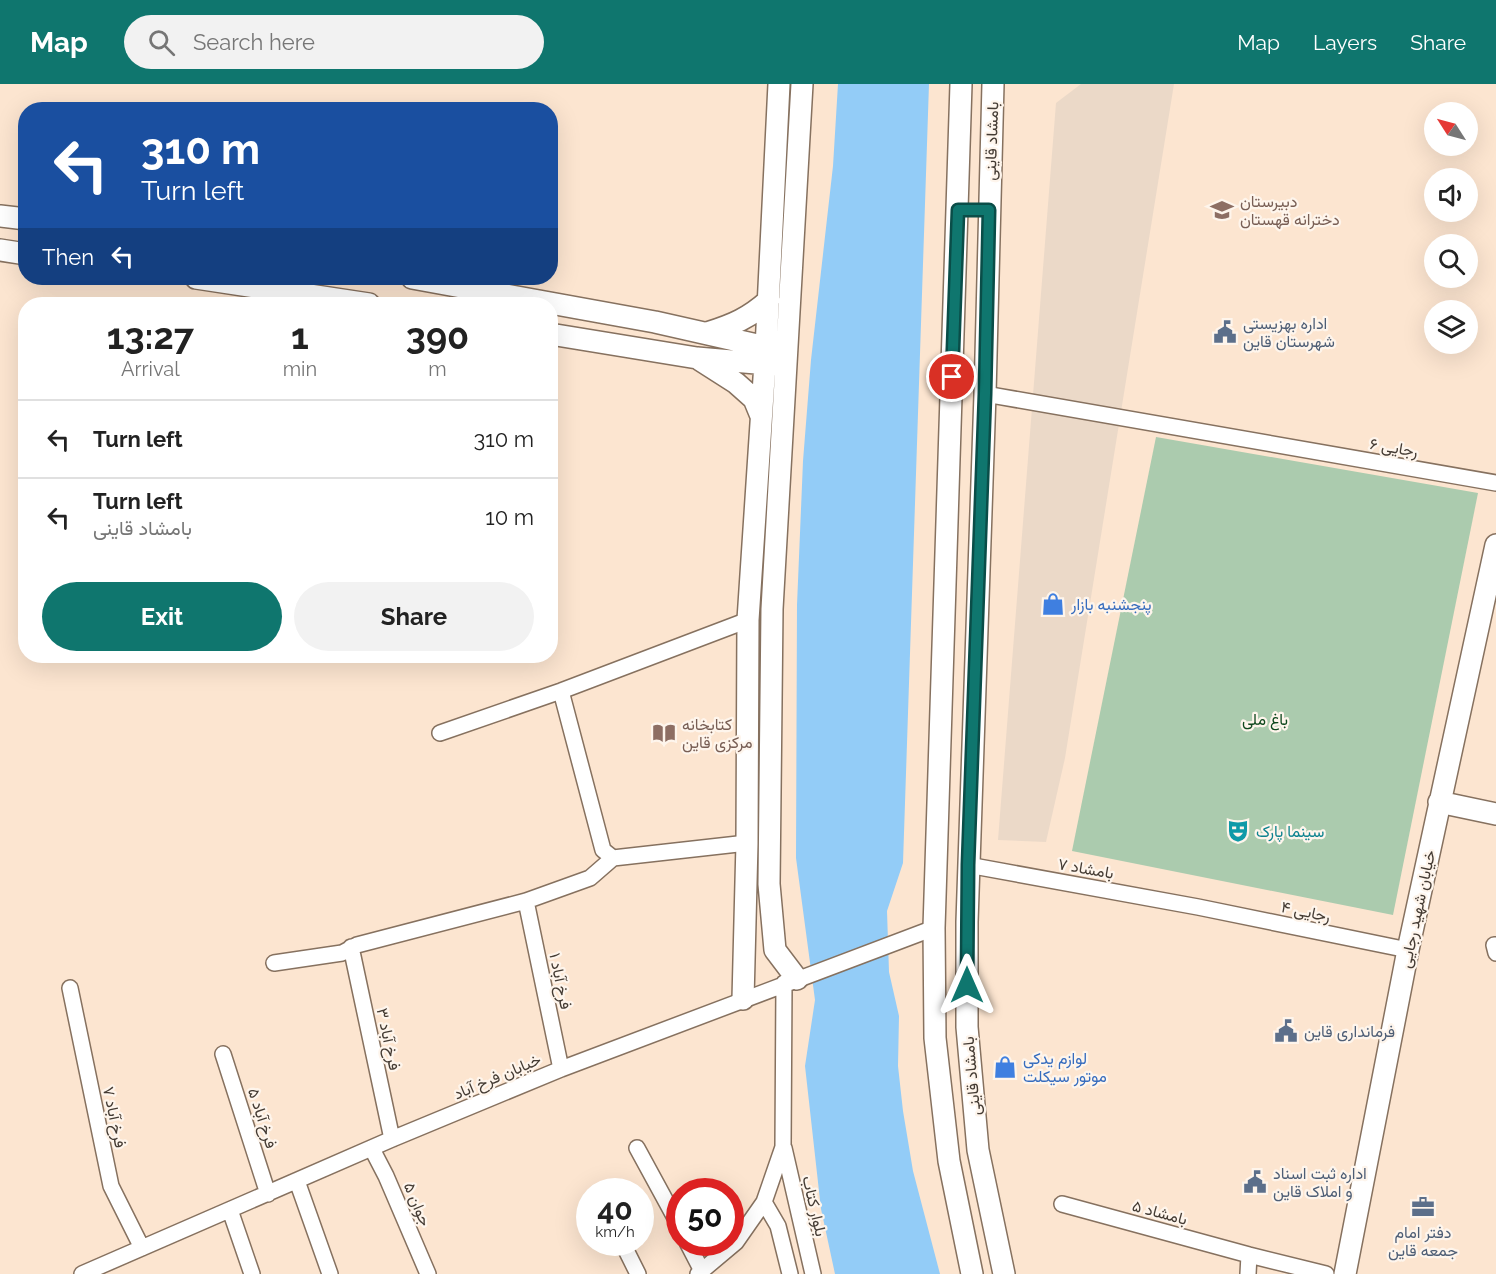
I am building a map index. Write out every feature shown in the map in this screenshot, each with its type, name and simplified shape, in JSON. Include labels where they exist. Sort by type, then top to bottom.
[{"type":"street","points":[[743,999],[747,843],[748,620],[761,417],[776,357],[769,300],[778,84]]},
{"type":"street","points":[[693,1256],[700,1272],[736,1242],[764,1202],[783,1147],[791,981],[775,950],[769,884],[771,609],[776,357],[802,84]]},
{"type":"street","name":"بامشاد قاینی","points":[[961,84],[934,928],[936,1050],[949,1161],[972,1274]]},
{"type":"street","name":"بامشاد قاینی","points":[[993,84],[985,394],[968,865],[967,1027],[978,1150],[1004,1274]]},
{"type":"street","points":[[958,210],[989,210]]},
{"type":"street","points":[[0,216],[18,218]]},
{"type":"street","points":[[0,250],[18,253]]},
{"type":"street","points":[[243,285],[322,297]]},
{"type":"street","points":[[450,285],[514,297]]},
{"type":"street","points":[[707,333],[753,314],[769,300]]},
{"type":"street","points":[[558,305],[707,333],[776,357]]},
{"type":"street","points":[[558,335],[697,358],[776,357]]},
{"type":"street","points":[[697,358],[736,383],[754,399],[761,417]]},
{"type":"street","name":"رجایی ۶","points":[[985,394],[1496,483]]},
{"type":"street","name":"خیابان شهید رجایی","points":[[1345,1274],[1408,950],[1496,545]]},
{"type":"street","points":[[440,733],[561,691],[748,620]]},
{"type":"street","points":[[561,691],[603,850],[613,858]]},
{"type":"street","points":[[1439,802],[1496,814]]},
{"type":"street","points":[[274,963],[342,953],[351,947],[526,901],[590,878],[613,858],[747,843]]},
{"type":"street","name":"بامشاد ۷","points":[[968,865],[1198,907]]},
{"type":"street","name":"فرخ آباد ۱","points":[[526,901],[561,1069]]},
{"type":"street","name":"رجایی ۴","points":[[1198,907],[1408,950]]},
{"type":"street","name":"خیابان فرخ آباد","points":[[87,1273],[392,1139],[561,1069],[934,928]]},
{"type":"street","points":[[1496,945],[1494,945],[1496,953]]},
{"type":"street","name":"فرخ آباد ۳","points":[[351,947],[392,1139]]},
{"type":"street","name":"فرخ آباد ۷","points":[[70,988],[111,1186],[142,1248]]},
{"type":"street","name":"فرخ آباد ۵","points":[[223,1054],[268,1194]]},
{"type":"street","name":"بلوار کتاب","points":[[783,1147],[813,1274]]},
{"type":"street","points":[[637,1148],[666,1201]]},
{"type":"street","name":"جوان ۵","points":[[372,1149],[428,1274]]},
{"type":"street","points":[[297,1181],[330,1274]]},
{"type":"street","points":[[764,1202],[778,1226],[790,1274]]},
{"type":"street","name":"بامشاد ۵","points":[[1062,1204],[1326,1274]]},
{"type":"street","points":[[230,1210],[252,1274]]},
{"type":"street","points":[[1248,1274],[1249,1255]]},
{"type":"street","points":[[629,1256],[638,1274]]},
{"type":"shaded area","name":"پنجشنبه بازار","points":[[1081,84],[1174,84],[1065,758],[1046,842],[998,840],[1056,103]]},
{"type":"green space","name":"باغ ملی","points":[[1156,437],[1478,493],[1393,915],[1072,851]]},
{"type":"water","points":[[838,84],[929,84],[903,863],[887,911],[889,972],[899,1016],[898,1066],[903,1111],[913,1171],[940,1274],[835,1274],[821,1209],[805,1066],[815,1000],[796,858],[797,605],[803,461],[811,360],[833,166]]},
{"type":"place","name":"دبیرستان دخترانه قهستان","points":[[1222,210]]},
{"type":"place","name":"اداره بهزیستی شهرستان قاین","points":[[1225,332]]},
{"type":"place","name":"پنجشنبه بازار","points":[[1053,604]]},
{"type":"place","name":"کتابخانه مرکزی قاین","points":[[664,733]]},
{"type":"place","name":"سینما پارک","points":[[1238,831]]},
{"type":"place","name":"فرمانداری قاین","points":[[1286,1031]]},
{"type":"place","name":"لوازم یدکی موتور سیکلت","points":[[1005,1067]]},
{"type":"place","name":"اداره ثبت اسناد و املاک قاین","points":[[1255,1182]]},
{"type":"place","name":"دفتر امام جمعه قاین","points":[[1423,1207]]},
{"type":"route","points":[[952,377],[958,210],[989,210],[985,394],[966,922],[967,985]]}]
